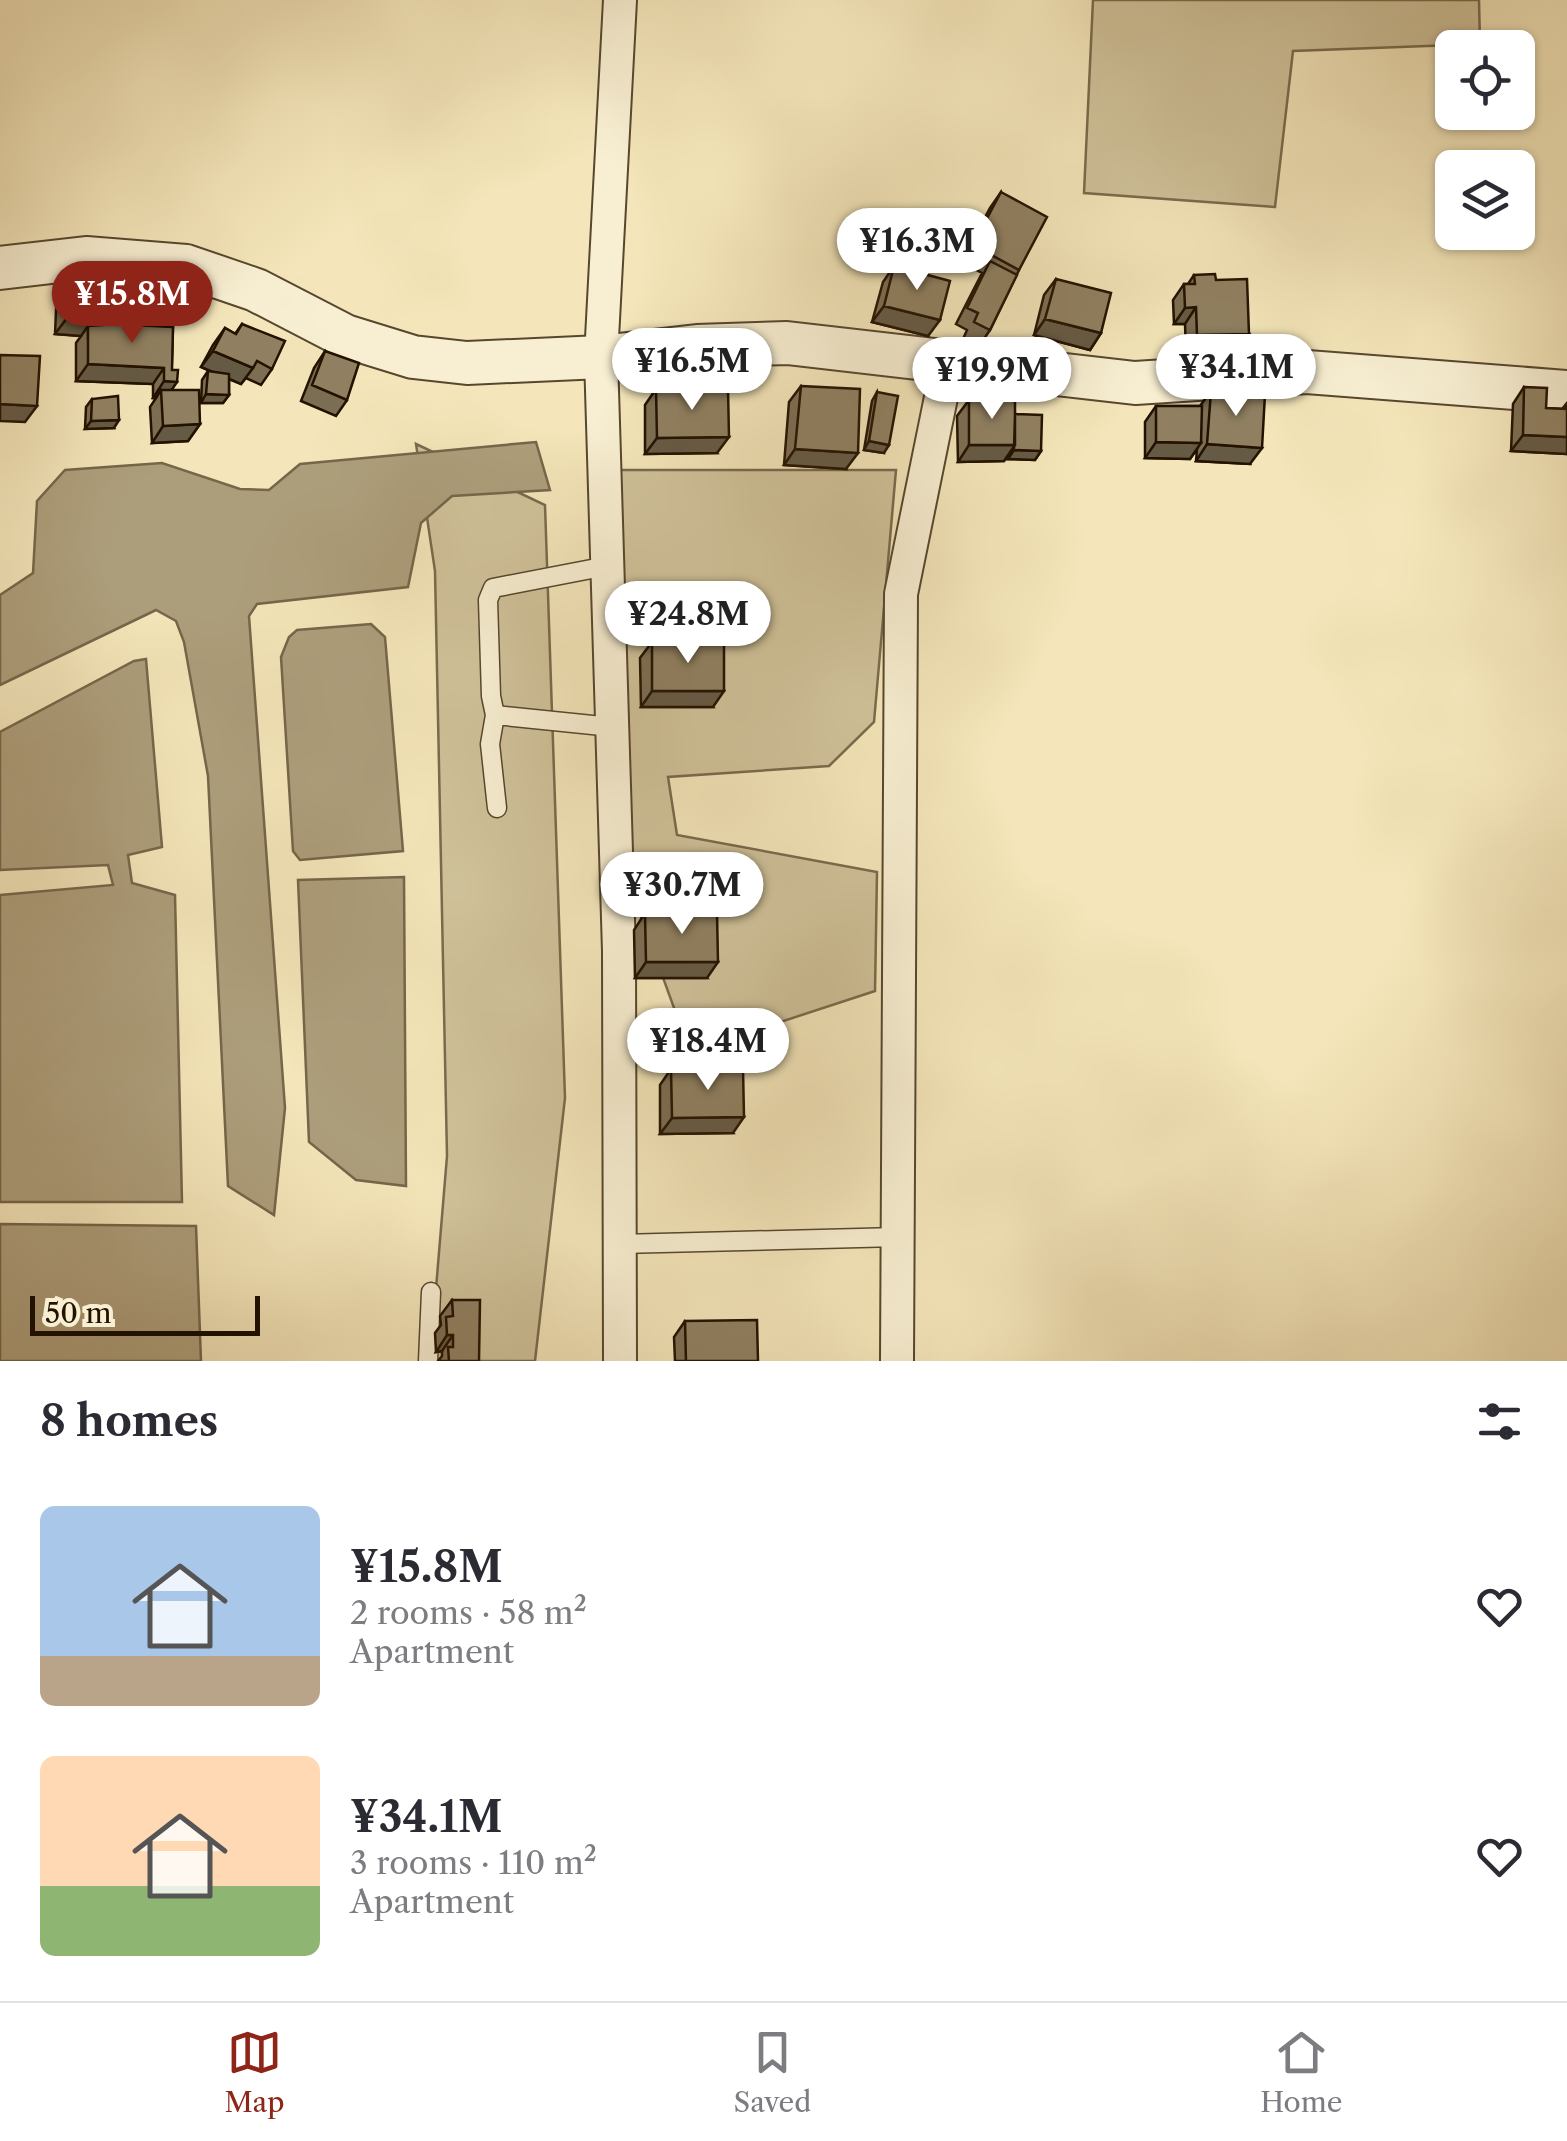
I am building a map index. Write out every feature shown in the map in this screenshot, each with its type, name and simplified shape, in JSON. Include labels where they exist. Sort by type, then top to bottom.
[{"type":"street","points":[[620,0],[601,357],[619,951],[620,1361]]},
{"type":"street","points":[[0,268],[86,258],[186,266],[256,290],[345,336],[414,357],[468,363],[787,343],[1135,383],[1307,372],[1567,392]]},
{"type":"street","points":[[897,1361],[901,594],[948,364]]},
{"type":"lane","points":[[497,808],[490,744],[495,714],[488,600],[493,588],[607,566]]},
{"type":"lane","points":[[495,714],[612,727]]},
{"type":"lane","points":[[620,1244],[898,1237]]},
{"type":"lane","points":[[428,1361],[430,1292]]},
{"type":"shaded area","points":[[1093,0],[1479,0],[1480,30],[1435,30],[1435,46],[1293,51],[1275,207],[1084,193]]},
{"type":"shaded area","points":[[536,442],[550,490],[452,496],[421,523],[408,587],[257,604],[249,616],[285,1108],[274,1215],[228,1186],[208,776],[184,642],[176,621],[156,610],[0,685],[0,595],[33,573],[37,501],[65,470],[162,463],[240,489],[269,490],[300,464]]},
{"type":"shaded area","points":[[416,444],[545,505],[565,1098],[535,1361],[430,1361],[447,1156],[435,571]]},
{"type":"shaded area","points":[[619,470],[896,470],[874,722],[829,766],[668,777],[677,835],[877,872],[875,991],[762,1028],[686,1041],[632,892]]},
{"type":"shaded area","points":[[371,624],[385,637],[403,851],[300,860],[293,851],[281,657],[289,637],[297,630]]},
{"type":"shaded area","points":[[146,659],[162,847],[128,855],[132,883],[175,895],[182,1202],[0,1202],[0,895],[113,885],[108,865],[0,870],[0,732],[134,661]]},
{"type":"shaded area","points":[[404,877],[406,1186],[356,1180],[309,1142],[298,880]]},
{"type":"shaded area","points":[[0,1224],[196,1226],[201,1361],[0,1361]]},
{"type":"building","points":[[1001,192],[1047,217],[1019,270],[973,245]]},
{"type":"building","points":[[990,261],[1017,275],[990,330],[974,322],[978,313],[967,308]]},
{"type":"building","points":[[894,266],[950,281],[940,320],[884,306]]},
{"type":"building","points":[[68,270],[101,273],[99,320],[67,318]]},
{"type":"building","points":[[1215,274],[1216,280],[1247,279],[1249,334],[1197,335],[1196,307],[1185,308],[1184,284],[1195,284],[1194,275]]},
{"type":"building","points":[[1056,279],[1111,293],[1101,333],[1045,319]]},
{"type":"building","points":[[116,318],[133,319],[134,325],[173,327],[172,370],[178,370],[177,382],[164,381],[164,368],[88,364],[88,326],[116,324]]},
{"type":"building","points":[[242,324],[285,341],[272,369],[257,361],[253,368],[213,351],[225,328],[236,334]]},
{"type":"building","points":[[325,351],[359,363],[347,400],[312,385]]},
{"type":"building","points":[[0,355],[40,356],[37,406],[0,404]]},
{"type":"building","points":[[208,371],[229,374],[229,395],[206,394]]},
{"type":"building","points":[[801,386],[860,389],[858,453],[795,449]]},
{"type":"building","points":[[1524,387],[1547,388],[1546,408],[1566,409],[1567,403],[1567,437],[1523,435]]},
{"type":"building","points":[[728,388],[729,437],[657,438],[656,389]]},
{"type":"building","points":[[161,390],[199,390],[200,424],[163,426]]},
{"type":"building","points":[[1211,391],[1265,394],[1262,448],[1207,444]]},
{"type":"building","points":[[877,392],[898,396],[889,445],[869,441]]},
{"type":"building","points":[[118,396],[119,420],[91,421],[92,399]]},
{"type":"building","points":[[969,400],[1015,400],[1015,445],[969,445]]},
{"type":"building","points":[[1156,406],[1202,406],[1201,443],[1156,442]]},
{"type":"building","points":[[1015,414],[1042,415],[1041,451],[1014,450]]},
{"type":"building","points":[[652,642],[724,642],[724,691],[652,691]]},
{"type":"building","points":[[645,913],[717,913],[718,962],[646,962]]},
{"type":"building","points":[[743,1068],[744,1117],[672,1118],[671,1069]]},
{"type":"building","points":[[452,1300],[480,1300],[479,1361],[449,1361],[448,1347],[453,1347],[453,1335],[447,1335],[446,1317],[453,1316]]},
{"type":"building","points":[[757,1320],[758,1361],[686,1361],[685,1321]]}]
